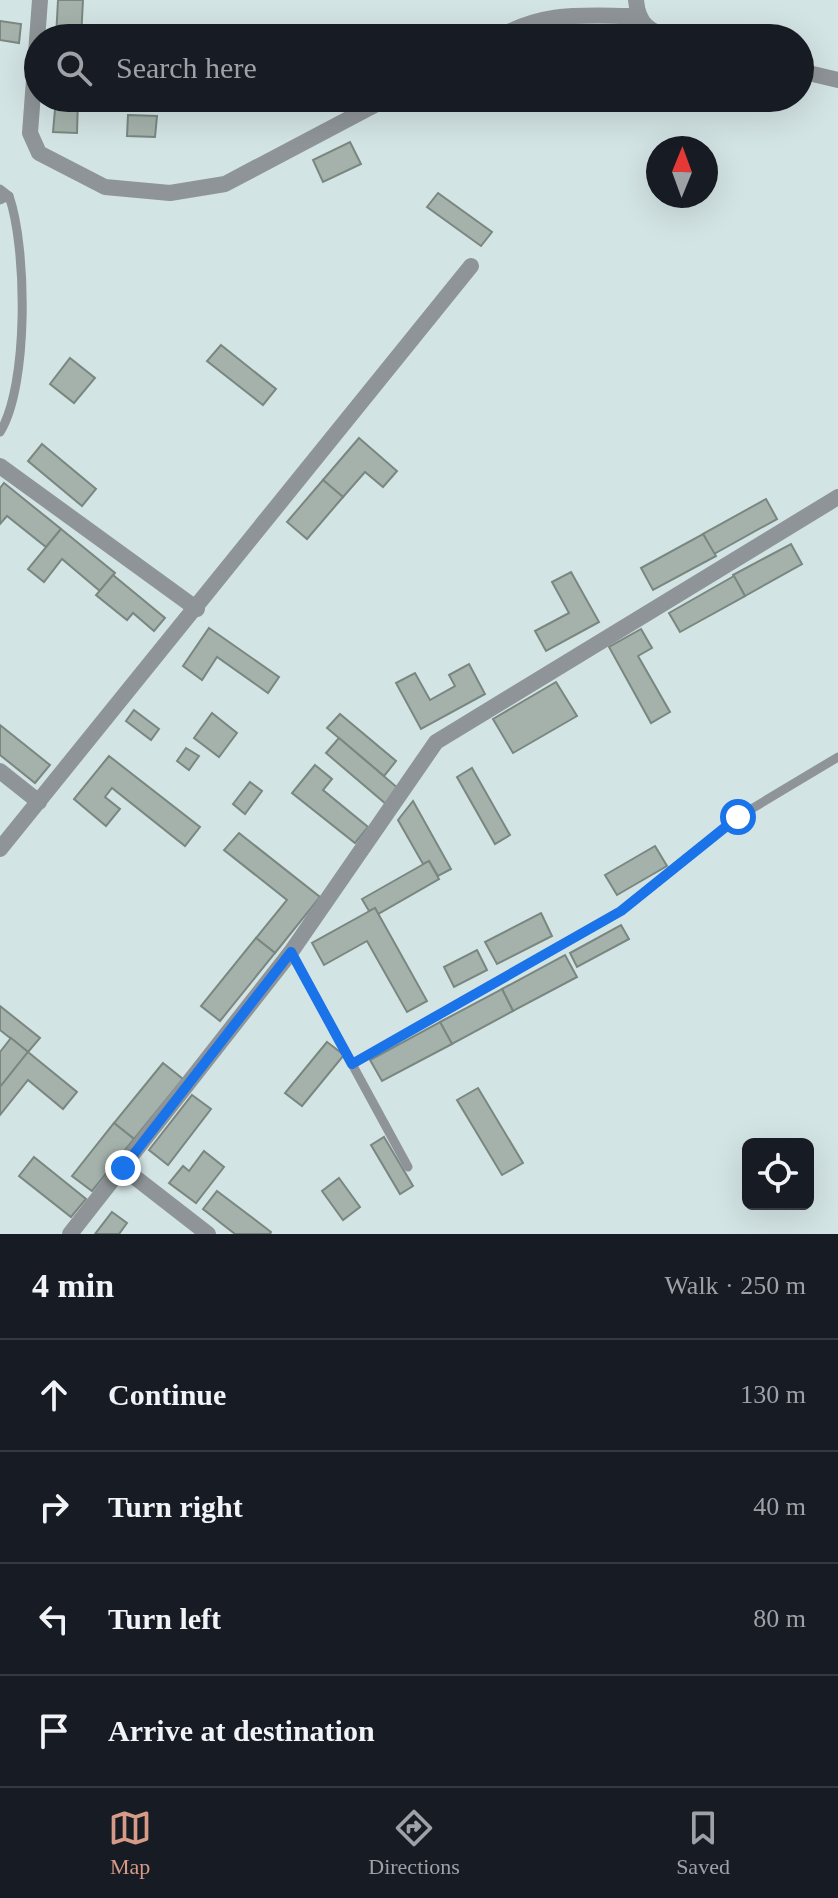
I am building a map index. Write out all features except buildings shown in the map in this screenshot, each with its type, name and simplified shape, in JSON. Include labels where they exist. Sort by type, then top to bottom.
[{"type":"street","points":[[38,24],[40,0]]},
{"type":"street","points":[[521,24],[548,16],[637,8]]},
{"type":"street","points":[[814,74],[838,80]]},
{"type":"street","points":[[32,112],[30,133],[39,153],[105,187],[170,193],[225,184],[361,112]]},
{"type":"street","points":[[0,849],[197,609],[471,266]]},
{"type":"street","points":[[0,466],[197,609]]},
{"type":"street","points":[[70,1234],[291,952],[436,742],[838,497]]},
{"type":"street","points":[[0,771],[39,802]]},
{"type":"street","points":[[123,1168],[208,1234]]},
{"type":"lane","points":[[0,189],[18,221],[22,308],[14,389],[7,421],[0,432]]},
{"type":"lane","points":[[352,1064],[621,911],[738,817],[838,757]]},
{"type":"lane","points":[[291,952],[408,1167]]},
{"type":"route","points":[[123,1168],[291,952],[352,1064],[621,911],[738,817]]}]
